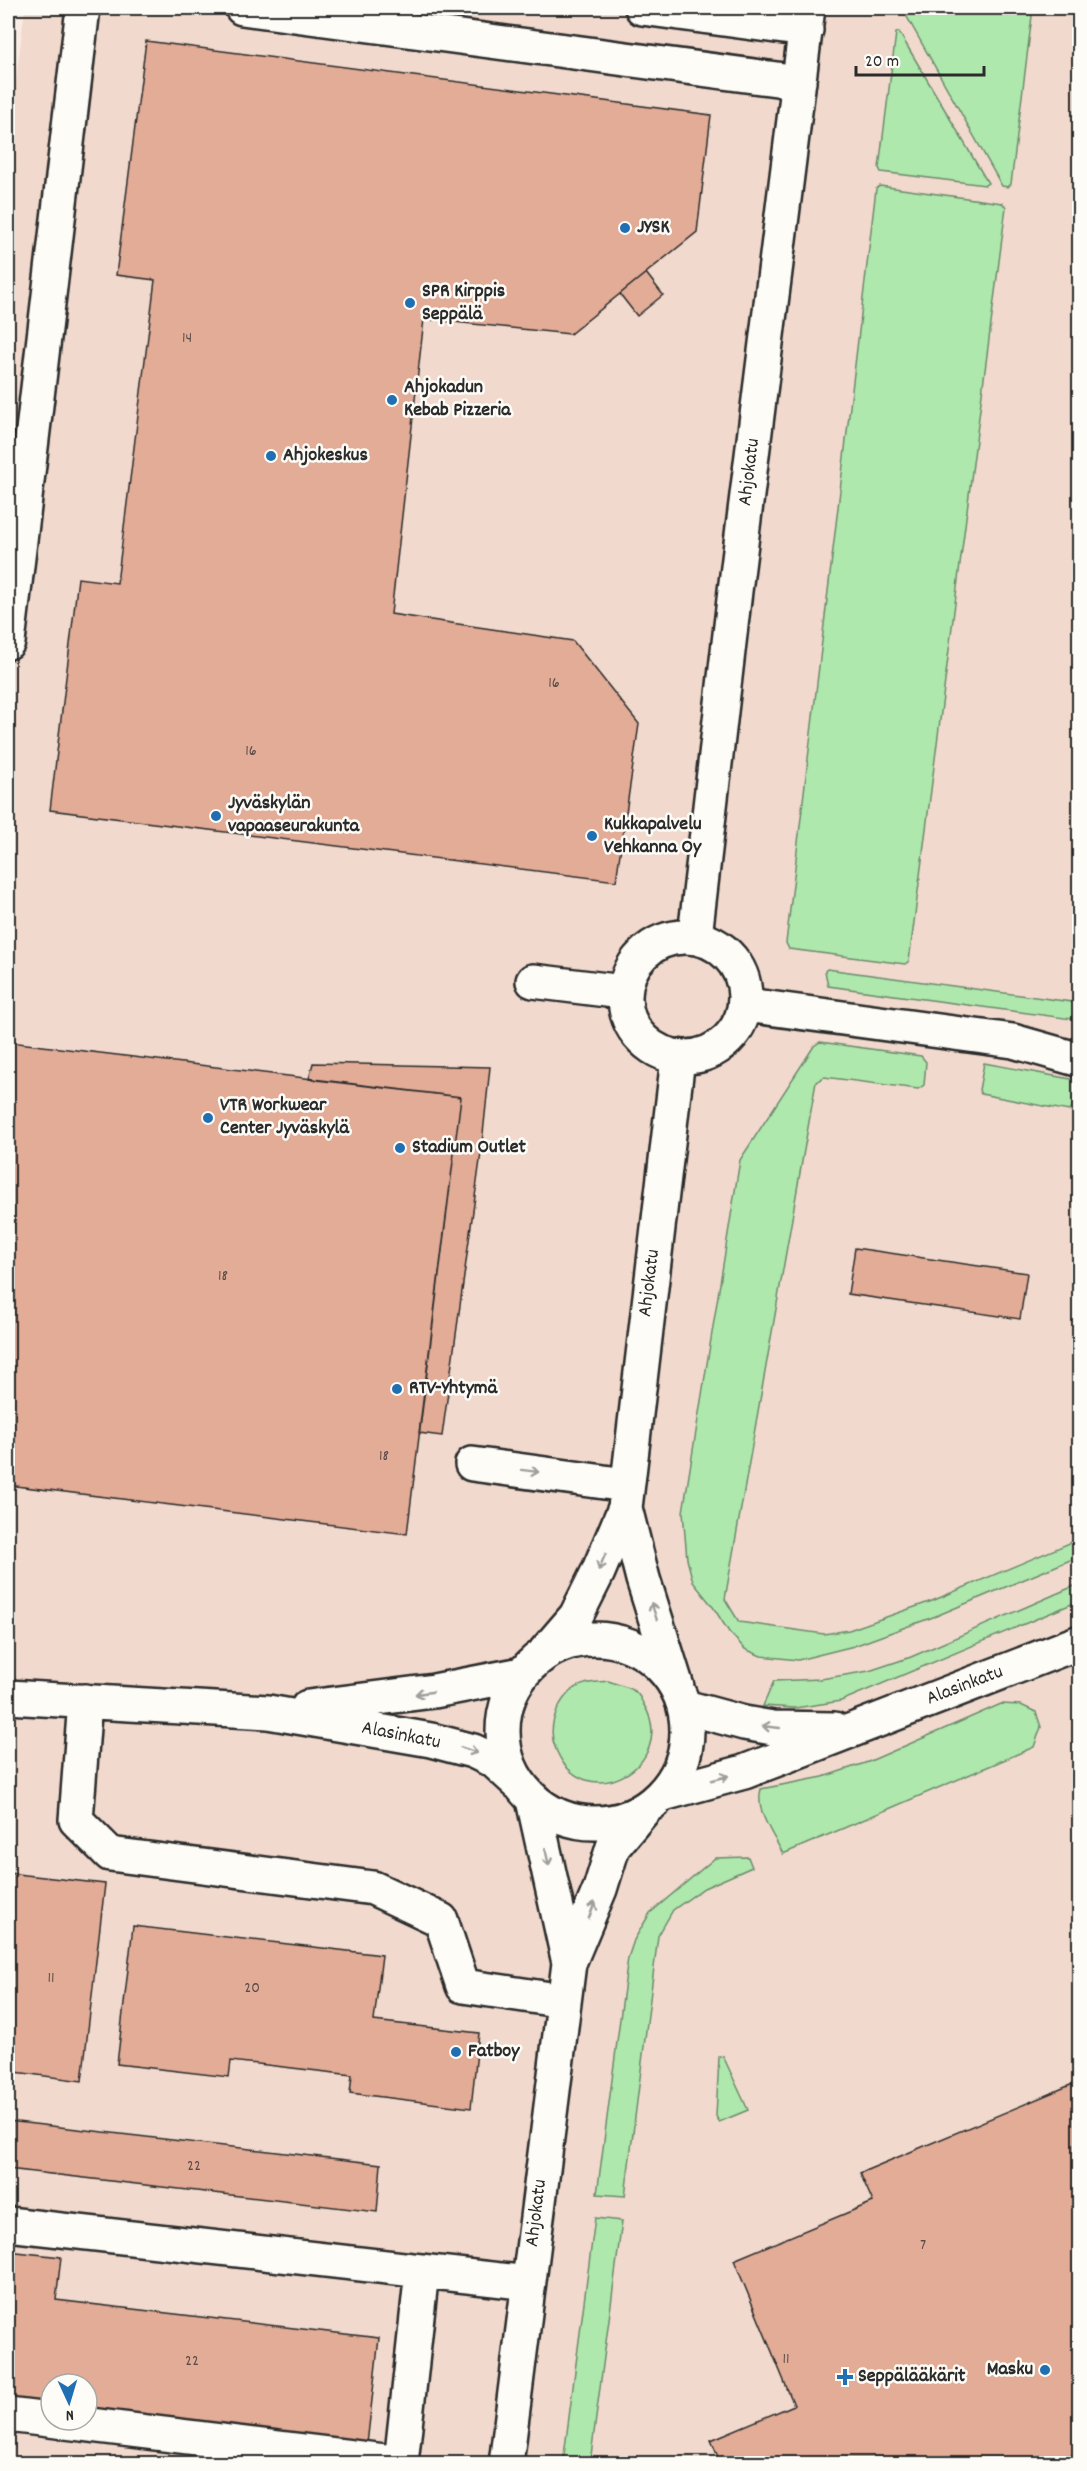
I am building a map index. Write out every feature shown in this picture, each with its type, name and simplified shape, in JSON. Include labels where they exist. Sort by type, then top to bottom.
[{"type":"street","points":[[8,642],[83,8]]},
{"type":"street","points":[[242,8],[799,82]]},
{"type":"street","points":[[642,8],[807,19]]},
{"type":"street","name":"Ahjokatu","points":[[695,936],[736,580],[807,19]]},
{"type":"street","points":[[695,936],[727,952],[742,976],[746,1005],[735,1031],[716,1049],[678,1058],[648,1046],[627,1018],[623,992],[635,960],[662,939],[695,936]]},
{"type":"street","points":[[533,981],[623,992]]},
{"type":"street","points":[[746,1005],[1013,1041],[1080,1060]]},
{"type":"street","points":[[1013,1041],[1080,1037]]},
{"type":"street","name":"Ahjokatu","points":[[533,1664],[576,1616],[598,1572],[626,1496],[678,1058]]},
{"type":"street","points":[[472,1464],[626,1496]]},
{"type":"street","name":"Ahjokatu","points":[[626,1496],[643,1579],[681,1697]]},
{"type":"street","points":[[585,1639],[607,1639],[629,1644],[648,1655],[665,1670],[681,1697],[688,1730],[685,1754],[677,1775],[653,1802],[606,1823],[586,1823],[567,1819],[549,1811],[527,1793],[509,1765],[503,1742],[504,1718],[510,1695],[533,1664],[564,1644],[585,1639]]},
{"type":"street","name":"Alasinkatu","points":[[653,1802],[744,1772],[1080,1642]]},
{"type":"street","name":"Alasinkatu","points":[[268,1712],[423,1693],[533,1664]]},
{"type":"street","name":"Alasinkatu","points":[[8,1697],[268,1712],[431,1740],[473,1751],[494,1761],[527,1793]]},
{"type":"street","name":"Alasinkatu","points":[[681,1697],[744,1723],[773,1728],[851,1729]]},
{"type":"street","points":[[85,1701],[76,1820],[110,1854],[373,1888],[441,1920],[463,1986],[564,2001]]},
{"type":"street","name":"Ahjokatu","points":[[527,1793],[569,1963]]},
{"type":"street","name":"Ahjokatu","points":[[506,2463],[569,1963],[600,1889],[613,1847],[653,1802]]},
{"type":"street","points":[[8,2224],[528,2283]]},
{"type":"street","points":[[8,2415],[401,2463],[422,2271]]},
{"type":"shaded area","points":[[25,8],[1079,8],[1079,2463],[8,2464],[8,143]]},
{"type":"green space","points":[[902,8],[1033,8],[1011,184],[1008,187],[1002,186]]},
{"type":"green space","points":[[899,32],[988,183],[985,185],[881,172],[879,168],[896,33]]},
{"type":"green space","points":[[880,186],[1002,203],[1006,207],[909,961],[905,964],[789,949],[786,943],[876,189]]},
{"type":"green space","points":[[827,969],[1079,1003],[1079,1020],[828,986],[825,971]]},
{"type":"green space","points":[[820,1042],[921,1056],[926,1062],[924,1085],[918,1089],[824,1077],[816,1082],[725,1599],[739,1622],[824,1634],[849,1630],[932,1601],[1079,1539],[1080,1556],[936,1616],[854,1646],[798,1660],[761,1656],[745,1649],[729,1632],[693,1582],[687,1559],[683,1512],[740,1160],[814,1046]]},
{"type":"green space","points":[[984,1063],[1076,1080],[1078,1082],[1072,1108],[1069,1111],[981,1094],[979,1090]]},
{"type":"green space","points":[[1079,1584],[1079,1601],[841,1701],[795,1708],[763,1706],[774,1681],[821,1679],[869,1671],[911,1657]]},
{"type":"green space","points":[[608,1681],[631,1689],[640,1697],[652,1727],[649,1747],[639,1764],[623,1776],[605,1782],[585,1780],[568,1769],[555,1747],[554,1719],[563,1701],[576,1687]]},
{"type":"green space","points":[[1001,1704],[1021,1705],[1036,1712],[1041,1727],[1034,1747],[783,1854],[760,1806],[761,1789],[823,1777],[868,1762]]},
{"type":"green space","points":[[748,1857],[752,1867],[704,1888],[673,1910],[658,1936],[625,2196],[597,2194],[628,1958],[634,1940],[650,1913],[715,1858]]},
{"type":"green space","points":[[723,2056],[748,2110],[719,2122],[716,2116],[719,2057]]},
{"type":"green space","points":[[595,2218],[622,2221],[590,2463],[563,2463]]},
{"type":"building","name":"Ahjokeskus","points":[[146,41],[711,115],[697,232],[570,334],[424,319],[391,614],[573,641],[639,724],[616,881],[50,810],[78,578],[117,583],[155,280],[116,275]]},
{"type":"building","points":[[646,273],[663,295],[637,316],[620,294]]},
{"type":"building","points":[[10,1042],[461,1097],[407,1534],[8,1485],[8,1061]]},
{"type":"building","points":[[313,1063],[490,1067],[481,1153],[442,1436],[419,1433],[461,1097],[309,1079]]},
{"type":"building","points":[[855,1248],[1027,1273],[1020,1319],[848,1294]]},
{"type":"building","points":[[8,1873],[105,1884],[82,2081],[8,2071]]},
{"type":"building","points":[[133,1926],[382,1955],[374,2021],[479,2033],[471,2108],[350,2093],[352,2075],[231,2061],[229,2077],[117,2064]]},
{"type":"building","points":[[1080,2081],[1080,2452],[1052,2464],[721,2464],[711,2440],[794,2405],[734,2260],[873,2202],[860,2173]]},
{"type":"building","points":[[8,2121],[381,2164],[377,2212],[8,2169]]},
{"type":"building","points":[[8,2251],[61,2257],[56,2300],[379,2338],[367,2444],[99,2413],[99,2372],[39,2372],[39,2406],[8,2402]]},
{"type":"place","name":"JYSK","points":[[625,228]]},
{"type":"place","name":"SPR Kirppis Seppälä","points":[[410,303]]},
{"type":"place","name":"Ahjokadun Kebab Pizzeria","points":[[392,400]]},
{"type":"place","name":"Ahjokeskus","points":[[271,456]]},
{"type":"place","name":"Jyväskylän vapaaseurakunta","points":[[216,816]]},
{"type":"place","name":"Kukkapalvelu Vehkanna Oy","points":[[592,836]]},
{"type":"place","name":"VTR Workwear Center Jyväskylä","points":[[208,1118]]},
{"type":"place","name":"Stadium Outlet","points":[[400,1148]]},
{"type":"place","name":"RTV-Yhtymä","points":[[397,1389]]},
{"type":"place","name":"Fatboy","points":[[456,2052]]},
{"type":"place","name":"Masku","points":[[1045,2370]]},
{"type":"place","name":"Seppälääkärit","points":[[845,2377]]}]
